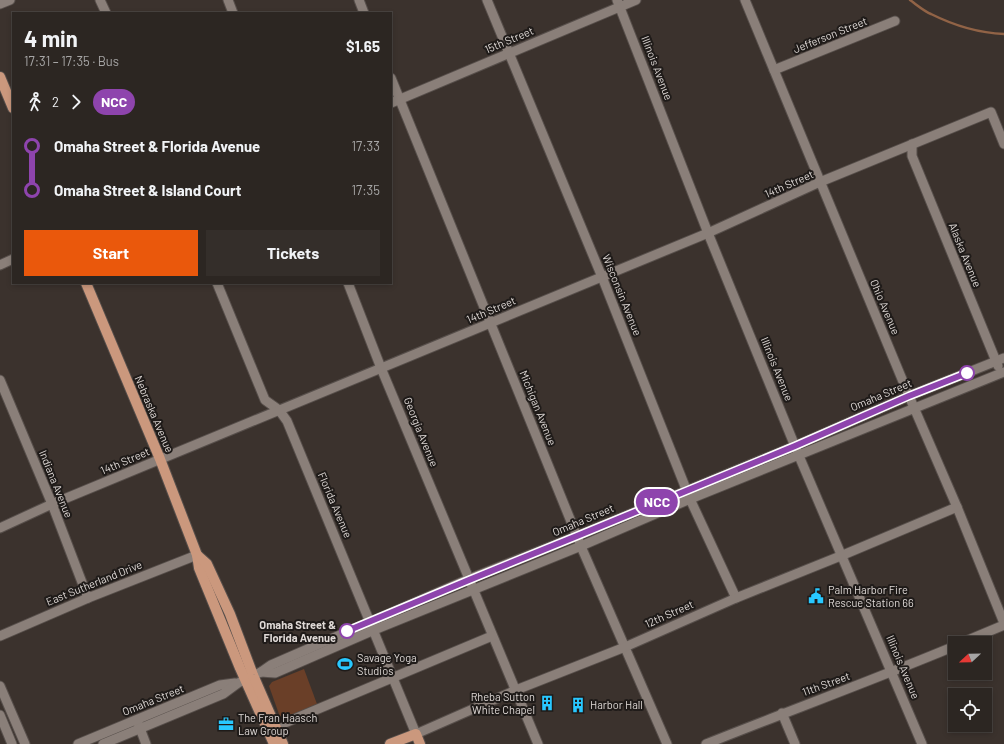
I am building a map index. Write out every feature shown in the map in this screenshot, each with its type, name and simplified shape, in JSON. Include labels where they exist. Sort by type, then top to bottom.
[{"type":"main road","points":[[0,77],[12,106]]},
{"type":"main road","name":"Nebraska Avenue","points":[[86,284],[160,459],[197,555],[199,568],[283,744]]},
{"type":"main road","name":"Nebraska Avenue","points":[[250,677],[274,744]]},
{"type":"main road","name":"12th Street","points":[[390,744],[416,734]]},
{"type":"main road","name":"Florida Avenue","points":[[416,734],[420,744]]},
{"type":"street","points":[[0,4],[10,0]]},
{"type":"street","points":[[100,0],[106,12]]},
{"type":"street","points":[[228,0],[233,12]]},
{"type":"street","points":[[359,0],[364,12]]},
{"type":"street","name":"Wisconsin Avenue","points":[[487,0],[602,276],[690,499],[736,598]]},
{"type":"street","name":"15th Street","points":[[395,101],[509,53],[618,4],[636,0]]},
{"type":"street","name":"Ohio Avenue","points":[[745,0],[914,408],[957,507],[1004,624]]},
{"type":"street","name":"Illinois Avenue","points":[[618,4],[708,233],[799,456],[922,744]]},
{"type":"street","name":"Jefferson Street","points":[[774,70],[895,21]]},
{"type":"street","name":"Michigan Avenue","points":[[392,84],[395,101],[490,323],[581,546],[667,744]]},
{"type":"street","name":"14th Street","points":[[0,528],[52,504],[160,459],[708,233],[820,182],[991,112],[1004,144]]},
{"type":"street","name":"Alaska Avenue","points":[[912,144],[912,156],[1000,360],[1003,374]]},
{"type":"street","points":[[0,265],[12,259]]},
{"type":"street","name":"Florida Avenue","points":[[217,284],[265,400],[279,410],[287,421],[416,734]]},
{"type":"street","name":"Georgia Avenue","points":[[348,284],[381,368],[492,636]]},
{"type":"street","name":"Omaha Street","points":[[372,625],[469,580],[795,446],[909,396],[1000,360]]},
{"type":"street","name":"Omaha Street","points":[[103,744],[223,694],[271,665],[372,625],[473,590],[690,499],[914,408],[1003,374]]},
{"type":"street","name":"Indiana Avenue","points":[[0,380],[52,504],[88,598]]},
{"type":"street","name":"12th Street","points":[[416,734],[516,690],[625,647],[736,598],[957,507]]},
{"type":"street","name":"East Sutherland Drive","points":[[0,636],[88,598],[197,555]]},
{"type":"street","points":[[977,636],[1004,624]]},
{"type":"street","points":[[275,727],[492,636],[538,744]]},
{"type":"street","name":"11th Street","points":[[706,744],[948,649]]},
{"type":"street","name":"Omaha Street","points":[[78,744],[220,685],[250,677]]},
{"type":"street","points":[[0,686],[25,744]]},
{"type":"street","points":[[782,713],[795,744]]},
{"type":"street","points":[[0,715],[12,744]]},
{"type":"street","points":[[136,719],[146,744]]},
{"type":"shaded area","points":[[304,669],[317,704],[287,717],[280,717],[269,686],[272,682]]},
{"type":"waterway","points":[[910,0],[928,13],[957,25],[985,32],[1004,34]]},
{"type":"bus line","name":"NCC","points":[[347,631],[795,446],[909,396],[967,373]]},
{"type":"place","name":"Palm Harbor Fire Rescue Station 66","points":[[816,596]]},
{"type":"place","name":"Omaha Street & Florida Avenue","points":[[347,631]]},
{"type":"place","name":"Savage Yoga Studios","points":[[345,664]]},
{"type":"place","name":"Rheba Sutton White Chapel","points":[[547,703]]},
{"type":"place","name":"Harbor Hall","points":[[578,705]]},
{"type":"place","name":"The Fran Haasch Law Group","points":[[226,724]]}]
